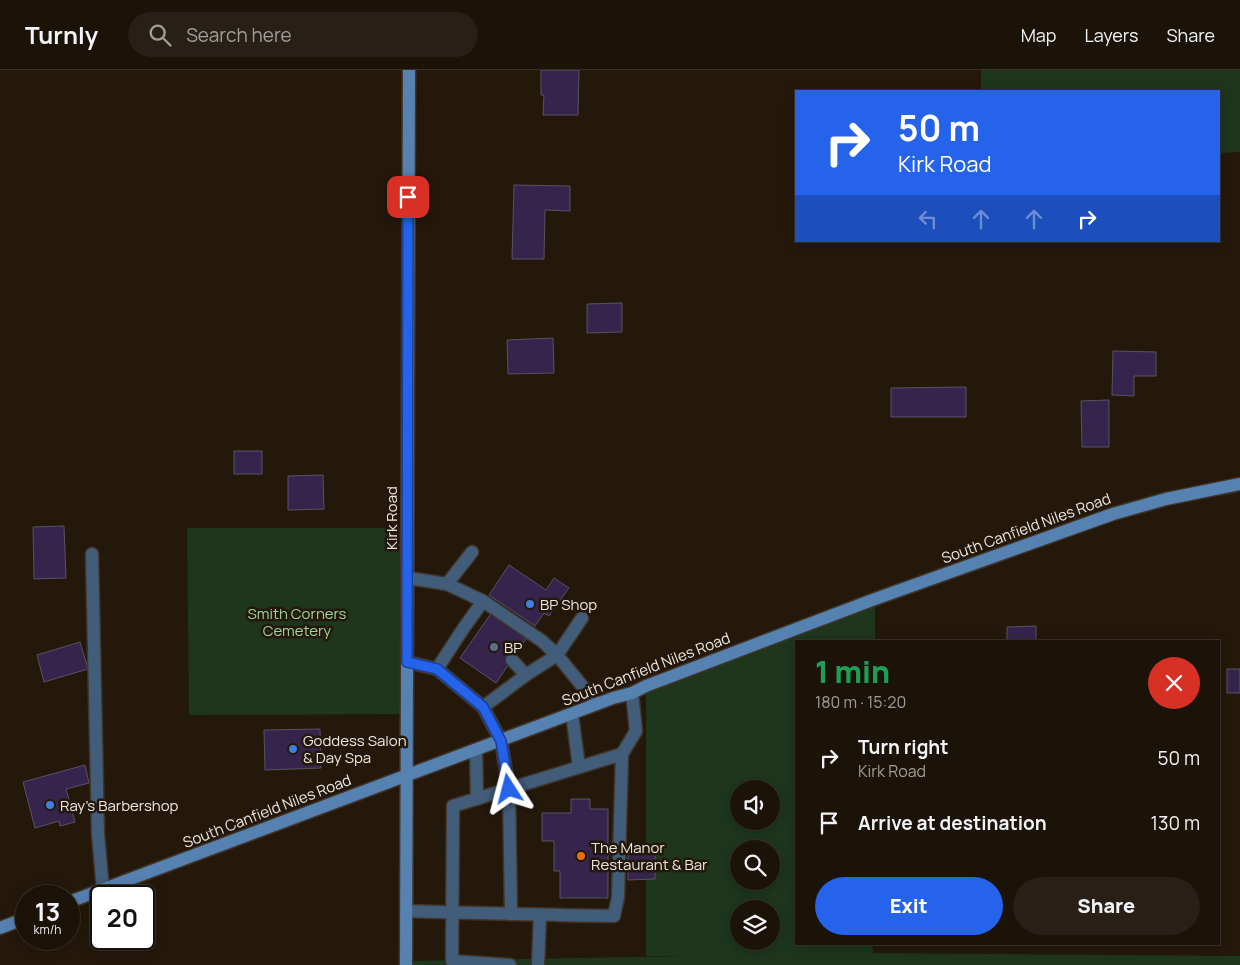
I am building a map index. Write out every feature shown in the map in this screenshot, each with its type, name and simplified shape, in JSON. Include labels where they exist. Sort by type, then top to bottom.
[{"type":"main road","name":"Kirk Road","points":[[406,965],[408,70]]},
{"type":"main road","name":"South Canfield Niles Road","points":[[116,885],[613,698],[632,693],[875,599],[1113,514],[1166,499],[1240,484]]},
{"type":"main road","points":[[0,928],[15,922]]},
{"type":"lane","points":[[448,584],[472,552]]},
{"type":"lane","points":[[92,554],[98,834],[103,885]]},
{"type":"lane","points":[[408,578],[448,584],[483,601],[542,641],[557,655],[597,704]]},
{"type":"lane","points":[[437,669],[483,601]]},
{"type":"lane","points":[[483,707],[557,655],[582,618]]},
{"type":"lane","points":[[464,628],[475,636]]},
{"type":"lane","points":[[512,660],[526,675]]},
{"type":"lane","points":[[407,662],[437,669],[483,707],[501,741],[509,789],[511,914]]},
{"type":"lane","points":[[406,911],[614,916],[618,897],[622,754],[636,731],[632,693]]},
{"type":"lane","points":[[572,714],[580,768]]},
{"type":"lane","points":[[476,750],[477,799]]},
{"type":"lane","points":[[510,965],[452,961],[453,806],[622,754]]},
{"type":"lane","points":[[538,965],[540,915]]},
{"type":"green space","points":[[981,70],[1240,70],[1240,152],[1220,153],[1220,90],[981,90]]},
{"type":"green space","name":"Smith Corners Cemetery","points":[[187,528],[408,528],[407,714],[189,715]]},
{"type":"green space","points":[[875,599],[875,640],[795,640],[795,945],[872,945],[873,953],[1240,956],[1240,965],[406,965],[406,961],[690,956],[646,956],[646,686]]},
{"type":"building","points":[[541,70],[579,70],[578,115],[543,115],[544,95],[541,95]]},
{"type":"building","points":[[514,185],[570,186],[570,211],[545,210],[544,259],[512,259]]},
{"type":"building","points":[[622,303],[622,332],[587,333],[587,304]]},
{"type":"building","points":[[553,338],[554,373],[508,374],[507,340]]},
{"type":"building","points":[[1113,351],[1156,352],[1156,376],[1134,376],[1134,396],[1112,395]]},
{"type":"building","points":[[966,387],[966,417],[891,417],[891,388]]},
{"type":"building","points":[[1109,400],[1109,447],[1082,447],[1081,401]]},
{"type":"building","points":[[234,451],[262,451],[262,474],[234,474]]},
{"type":"building","points":[[323,475],[324,509],[288,510],[288,476]]},
{"type":"building","points":[[64,526],[66,578],[34,579],[33,527]]},
{"type":"building","name":"BP Shop","points":[[509,565],[546,590],[554,578],[569,588],[549,616],[544,613],[535,626],[489,595]]},
{"type":"building","name":"BP","points":[[492,612],[528,636],[496,683],[460,658]]},
{"type":"building","points":[[1036,626],[1036,640],[1007,640],[1007,627]]},
{"type":"building","points":[[80,642],[88,669],[44,682],[37,655]]},
{"type":"building","points":[[1227,669],[1240,669],[1240,693],[1227,693]]},
{"type":"building","name":"Goddess Salon & Day Spa","points":[[320,729],[321,768],[265,770],[264,730]]},
{"type":"building","name":"Ray's Barbershop","points":[[85,765],[89,783],[66,789],[75,822],[60,826],[59,821],[35,828],[23,782]]},
{"type":"building","name":"The Manor Restaurant & Bar","points":[[571,799],[590,799],[590,809],[608,809],[608,898],[560,898],[560,871],[554,871],[554,841],[542,841],[542,813],[571,813]]},
{"type":"building","points":[[655,853],[655,879],[628,880],[628,854]]},
{"type":"place","name":"BP Shop","points":[[530,604]]},
{"type":"place","name":"BP","points":[[494,647]]},
{"type":"place","name":"Goddess Salon & Day Spa","points":[[293,749]]},
{"type":"place","name":"Ray's Barbershop","points":[[50,805]]},
{"type":"place","name":"The Manor Restaurant & Bar","points":[[581,856]]},
{"type":"route","points":[[408,197],[407,662],[437,669],[483,707],[501,741],[509,789]]}]
